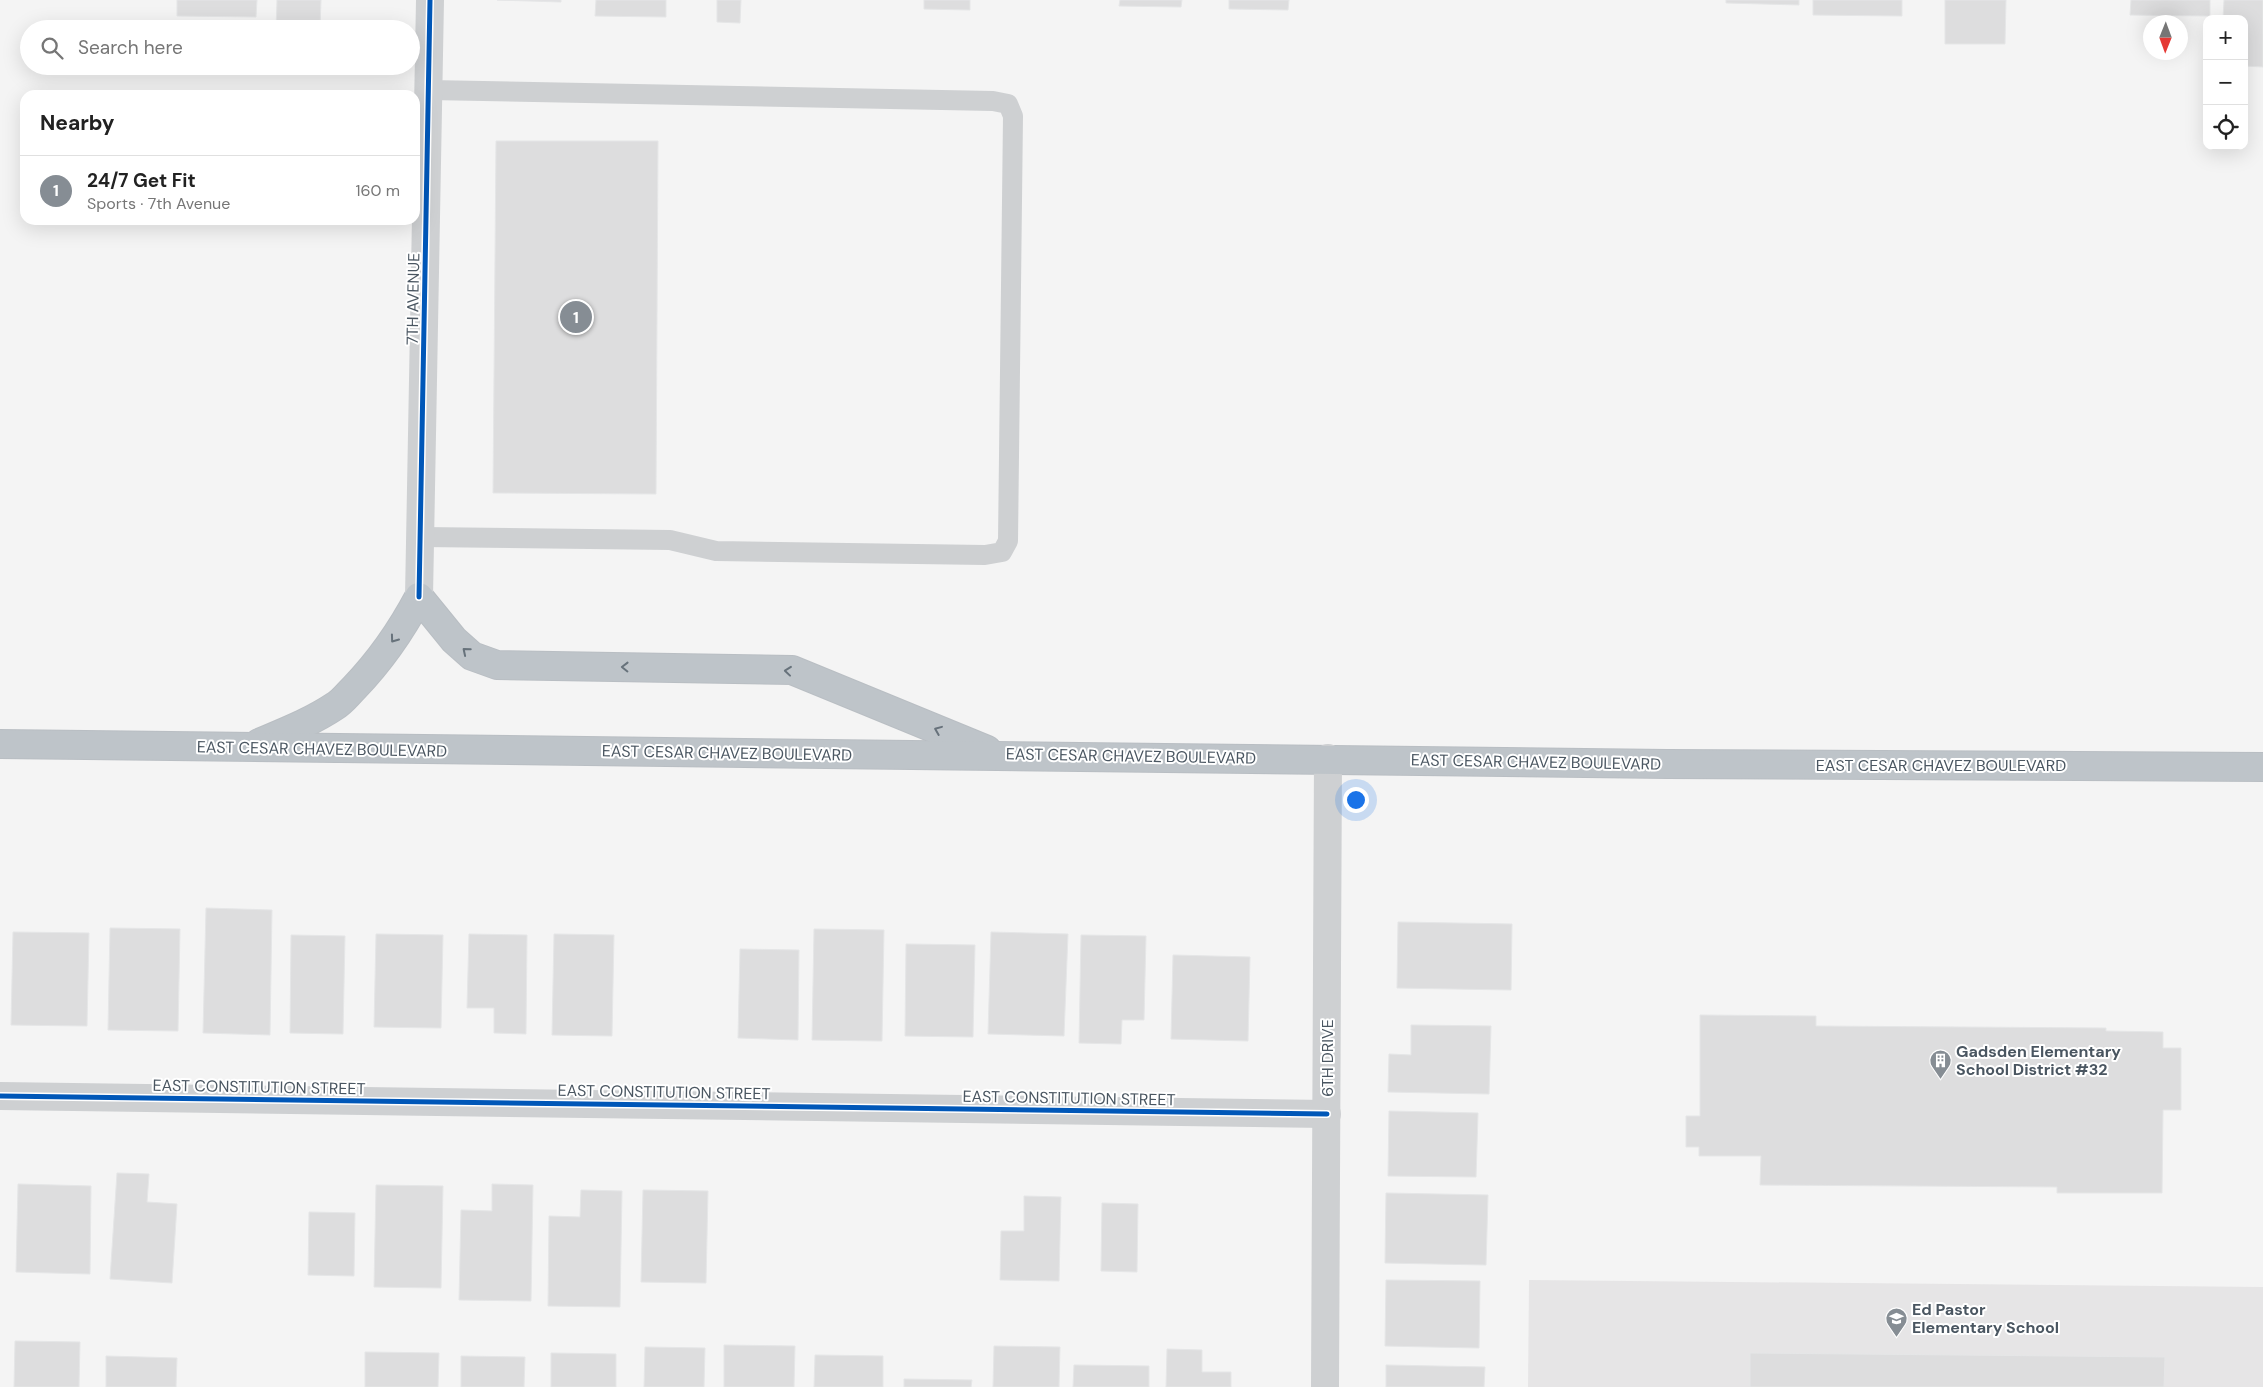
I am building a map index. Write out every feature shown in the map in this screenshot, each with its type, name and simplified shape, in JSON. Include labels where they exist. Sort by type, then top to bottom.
[{"type":"highway","points":[[246,748],[301,726],[337,705],[368,673],[392,643],[419,598],[454,640],[466,651],[472,656],[498,665],[792,670],[1000,755]]},
{"type":"highway","name":"EAST CESAR CHAVEZ BOULEVARD","points":[[0,744],[1328,758],[1667,764],[2263,767]]},
{"type":"street","name":"7TH AVENUE","points":[[419,598],[422,537],[430,0]]},
{"type":"street","name":"6TH DRIVE","points":[[1325,1387],[1328,758]]},
{"type":"street","name":"EAST CONSTITUTION STREET","points":[[0,1096],[1327,1114]]},
{"type":"lane","points":[[422,537],[670,540],[716,551],[985,555],[1002,552],[1008,541],[1013,116],[1008,104],[983,101],[429,90]]},
{"type":"shaded area","name":"Ed Pastor Elementary School","points":[[1529,1280],[2263,1287],[2263,1387],[1528,1387]]},
{"type":"building","points":[[177,0],[257,0],[256,17],[177,16]]},
{"type":"building","points":[[277,0],[321,0],[320,20],[276,20]]},
{"type":"building","points":[[497,0],[561,0],[561,2]]},
{"type":"building","points":[[596,0],[666,0],[666,17],[595,16]]},
{"type":"building","points":[[717,0],[741,0],[740,23],[717,22]]},
{"type":"building","points":[[924,0],[970,0],[970,10],[924,9]]},
{"type":"building","points":[[1120,0],[1182,0],[1181,7],[1119,6]]},
{"type":"building","points":[[1229,0],[1289,0],[1288,10],[1229,9]]},
{"type":"building","points":[[1726,0],[1799,0],[1799,5],[1726,3]]},
{"type":"building","points":[[1813,0],[1902,0],[1902,16],[1813,15]]},
{"type":"building","points":[[1945,0],[2006,0],[2005,44],[1945,44]]},
{"type":"building","points":[[2131,0],[2210,0],[2210,15],[2130,15]]},
{"type":"building","points":[[2224,0],[2263,0],[2263,67],[2248,66],[2248,15],[2223,15]]},
{"type":"building","points":[[496,141],[658,141],[656,494],[493,493]]},
{"type":"building","points":[[206,908],[272,910],[270,1035],[203,1033]]},
{"type":"building","points":[[1398,922],[1512,924],[1511,990],[1397,988]]},
{"type":"building","points":[[110,928],[180,929],[178,1031],[108,1030]]},
{"type":"building","points":[[814,929],[884,930],[882,1041],[812,1040]]},
{"type":"building","points":[[13,932],[89,933],[87,1026],[11,1025]]},
{"type":"building","points":[[991,932],[1068,934],[1064,1036],[988,1034]]},
{"type":"building","points":[[376,934],[443,935],[441,1028],[374,1027]]},
{"type":"building","points":[[469,934],[527,935],[526,1034],[494,1033],[494,1008],[467,1008]]},
{"type":"building","points":[[554,934],[614,935],[612,1036],[552,1035]]},
{"type":"building","points":[[291,935],[345,936],[343,1034],[290,1033]]},
{"type":"building","points":[[1081,935],[1146,936],[1144,1020],[1122,1020],[1121,1044],[1079,1043]]},
{"type":"building","points":[[906,944],[975,945],[973,1037],[905,1036]]},
{"type":"building","points":[[740,949],[799,950],[798,1040],[738,1038]]},
{"type":"building","points":[[1173,955],[1250,957],[1248,1041],[1171,1039]]},
{"type":"building","name":"Gadsden Elementary School District #32","points":[[1700,1015],[1816,1016],[1816,1026],[2106,1028],[2106,1031],[2163,1032],[2163,1048],[2181,1048],[2181,1110],[2163,1110],[2162,1193],[2057,1193],[2057,1187],[1760,1185],[1761,1156],[1699,1156],[1699,1147],[1686,1147],[1686,1116],[1700,1116]]},
{"type":"building","points":[[1411,1025],[1491,1026],[1489,1094],[1388,1092],[1389,1054],[1411,1055]]},
{"type":"building","points":[[1389,1111],[1478,1113],[1476,1177],[1388,1176]]},
{"type":"building","points":[[117,1173],[149,1174],[147,1202],[177,1204],[172,1283],[110,1279]]},
{"type":"building","points":[[18,1184],[91,1186],[90,1274],[16,1272]]},
{"type":"building","points":[[492,1184],[533,1185],[531,1301],[459,1300],[461,1210],[492,1211]]},
{"type":"building","points":[[376,1185],[443,1186],[441,1288],[374,1287]]},
{"type":"building","points":[[581,1190],[622,1191],[620,1307],[548,1306],[549,1216],[580,1217]]},
{"type":"building","points":[[643,1190],[708,1191],[706,1283],[641,1282]]},
{"type":"building","points":[[1386,1193],[1488,1195],[1486,1265],[1385,1263]]},
{"type":"building","points":[[1024,1196],[1061,1197],[1059,1281],[1000,1280],[1001,1231],[1024,1231]]},
{"type":"building","points":[[1102,1203],[1138,1204],[1137,1272],[1101,1271]]},
{"type":"building","points":[[309,1212],[355,1213],[354,1276],[308,1275]]},
{"type":"building","points":[[1386,1280],[1480,1281],[1479,1348],[1385,1346]]},
{"type":"building","points":[[15,1341],[80,1342],[79,1387],[14,1387]]},
{"type":"building","points":[[724,1345],[795,1346],[794,1387],[724,1387]]},
{"type":"building","points":[[994,1346],[1060,1347],[1059,1387],[993,1387]]},
{"type":"building","points":[[645,1347],[705,1348],[704,1387],[644,1387]]},
{"type":"building","points":[[1167,1349],[1202,1350],[1202,1372],[1231,1372],[1231,1387],[1166,1387]]},
{"type":"building","points":[[365,1352],[439,1353],[438,1387],[365,1387]]},
{"type":"building","points":[[551,1353],[616,1354],[616,1387],[551,1387]]},
{"type":"building","points":[[1750,1353],[2165,1357],[2164,1387],[1750,1387]]},
{"type":"building","points":[[815,1355],[883,1356],[883,1387],[814,1387]]},
{"type":"building","points":[[106,1356],[177,1358],[176,1387],[106,1387]]},
{"type":"building","points":[[461,1356],[525,1357],[524,1387],[461,1387]]},
{"type":"building","points":[[1074,1365],[1149,1366],[1149,1387],[1073,1387]]},
{"type":"building","points":[[1386,1365],[1485,1367],[1484,1387],[1386,1387]]},
{"type":"building","points":[[904,1379],[972,1380],[971,1387],[904,1387]]},
{"type":"cycle path","points":[[419,597],[430,0]]},
{"type":"cycle path","points":[[0,1096],[1327,1114]]},
{"type":"place","name":"24/7 Get Fit","points":[[576,317]]},
{"type":"place","name":"Gadsden Elementary School District #32","points":[[1940,1079]]},
{"type":"place","name":"Ed Pastor Elementary School","points":[[1896,1337]]}]
